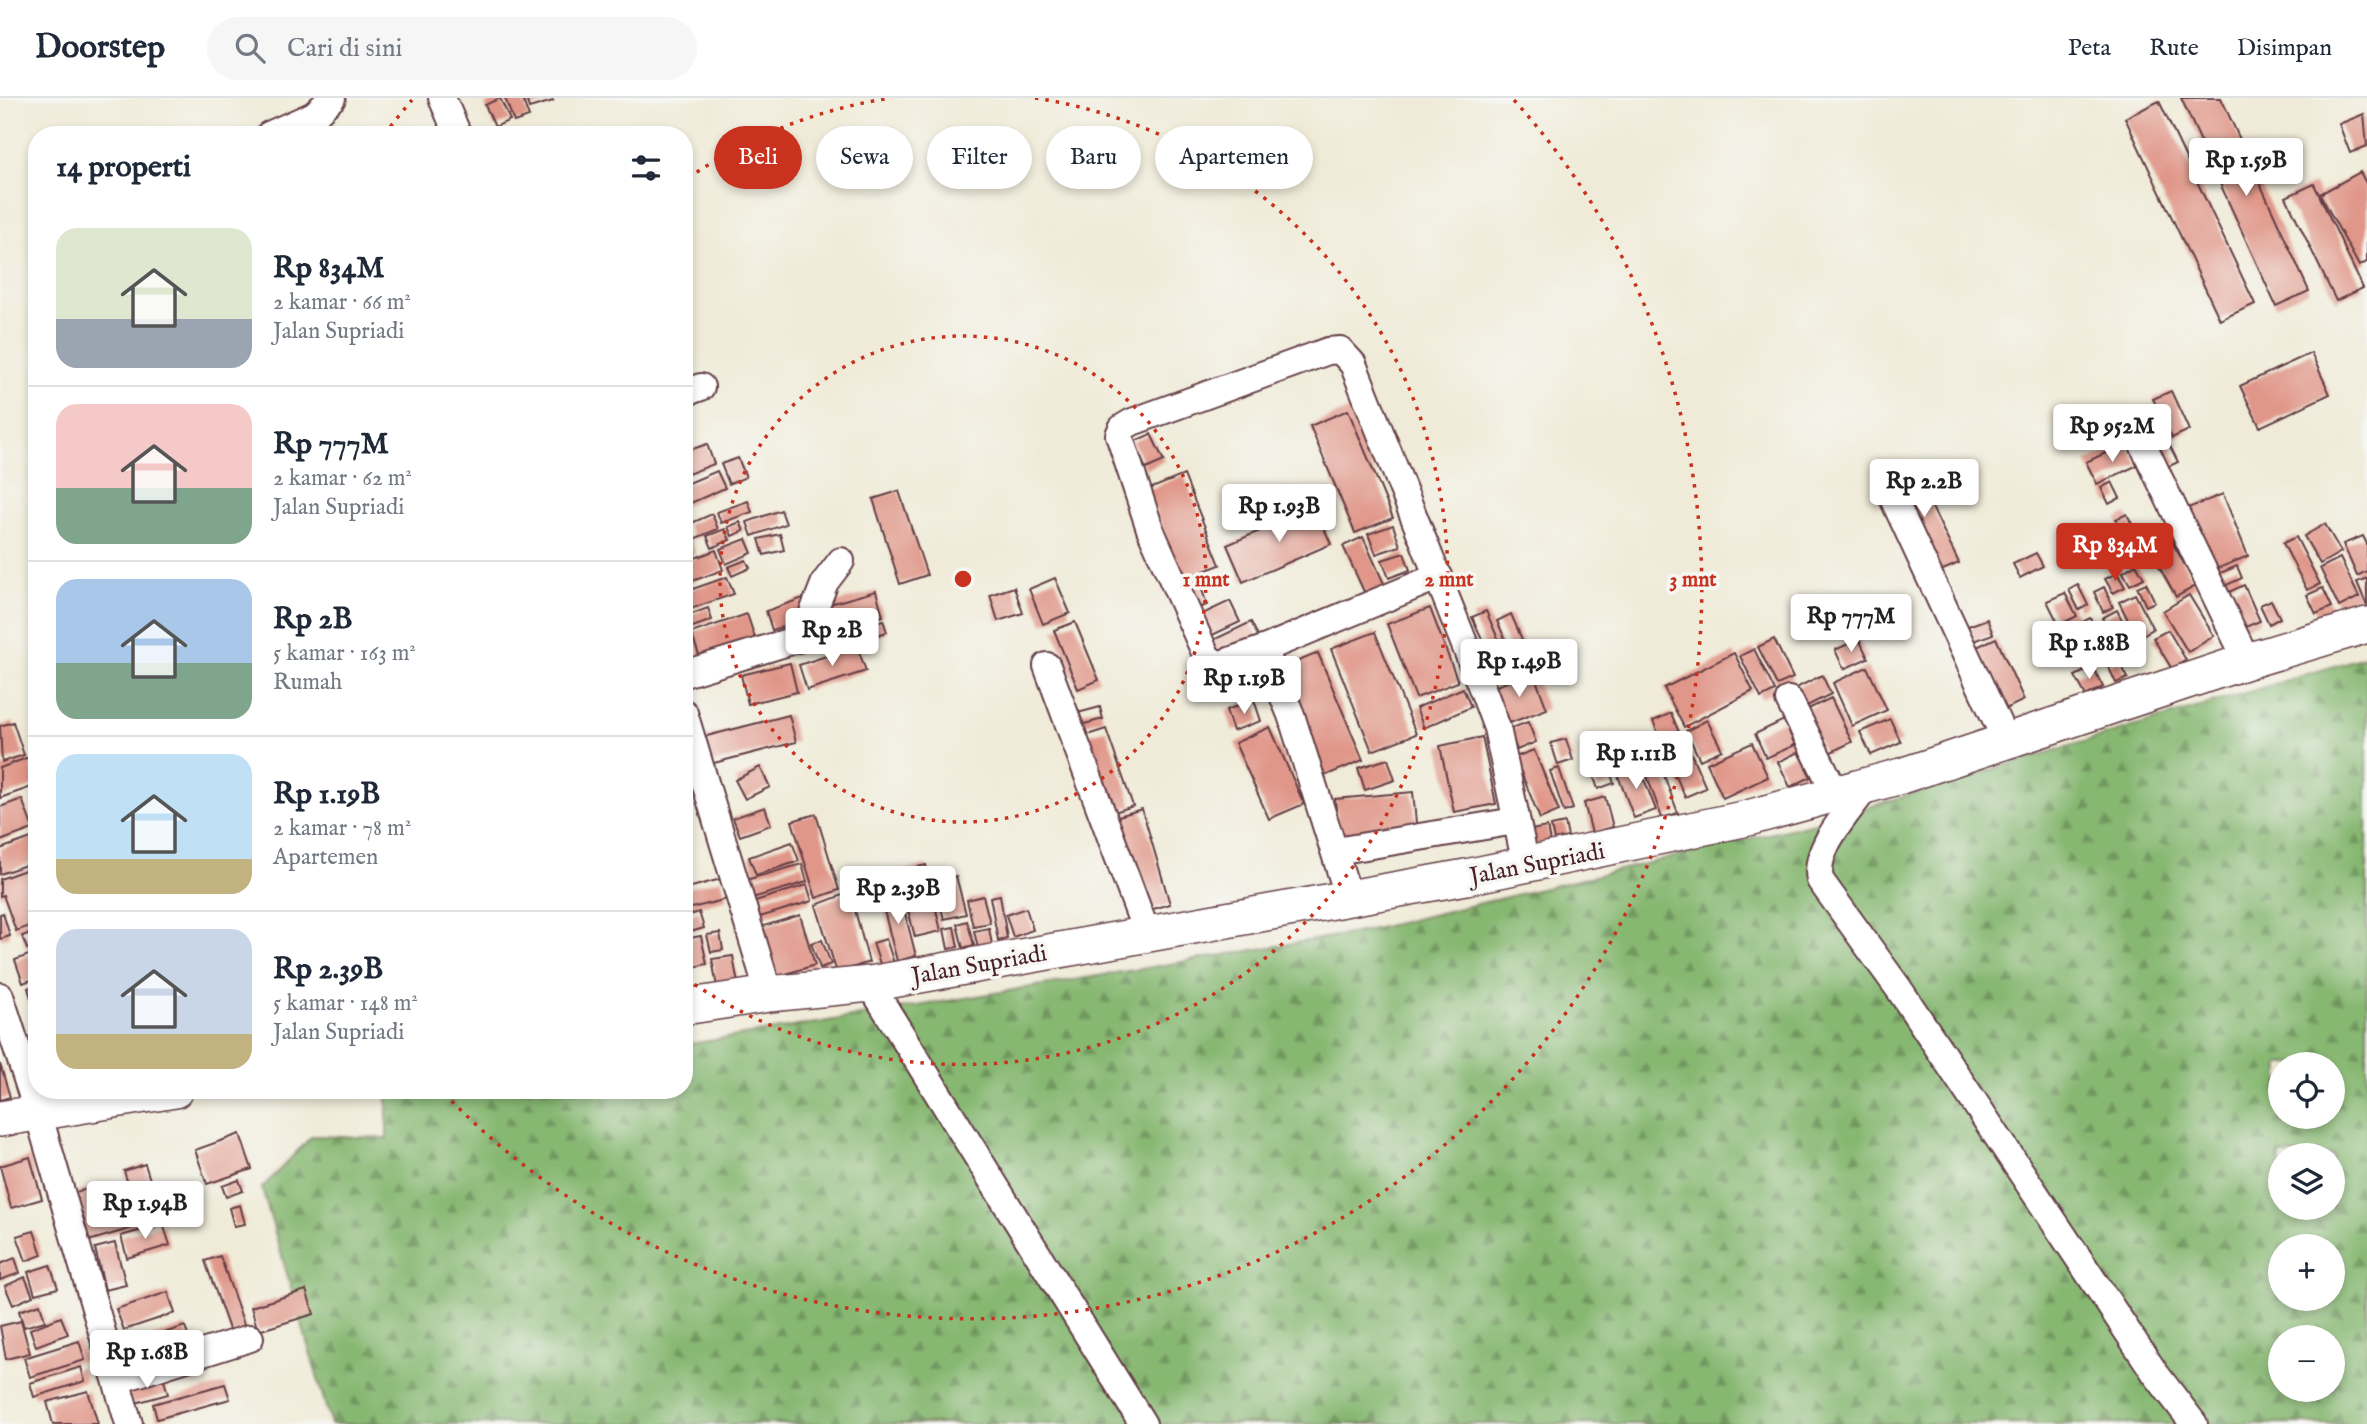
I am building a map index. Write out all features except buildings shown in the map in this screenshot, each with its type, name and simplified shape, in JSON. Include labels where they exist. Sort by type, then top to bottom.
[{"type":"main road","name":"Jalan Supriadi","points":[[693,1006],[769,994],[870,984],[1626,846],[1851,791],[2247,661],[2367,625]]},
{"type":"main road","points":[[0,1119],[121,1099]]},
{"type":"street","points":[[289,126],[314,115],[332,98]]},
{"type":"street","points":[[442,98],[454,126]]},
{"type":"street","points":[[1439,576],[1265,649],[1218,665],[1207,657],[1150,529],[1120,441],[1120,432],[1126,425],[1328,351],[1340,350],[1353,364],[1439,576],[1497,729],[1526,865]]},
{"type":"street","points":[[2144,447],[2247,661]]},
{"type":"street","points":[[1886,483],[2006,741]]},
{"type":"street","points":[[693,671],[798,639],[809,623],[821,589],[841,561]]},
{"type":"street","points":[[1265,649],[1291,715],[1349,898]]},
{"type":"street","points":[[1047,666],[1147,934]]},
{"type":"street","points":[[1789,700],[1851,791],[1821,853],[1817,867],[1820,880],[1899,989],[2155,1373],[2194,1424]]},
{"type":"street","points":[[693,743],[769,994]]},
{"type":"street","points":[[1336,851],[1516,821]]},
{"type":"street","points":[[870,984],[1143,1424]]},
{"type":"street","points":[[0,996],[28,1082]]},
{"type":"street","points":[[33,1099],[129,1424]]},
{"type":"street","points":[[117,1380],[250,1338]]},
{"type":"green space","points":[[2367,656],[2367,1424],[331,1424],[262,1188],[312,1136],[387,1138],[387,1099],[693,1099],[693,1043],[1361,932],[1819,822]]}]
